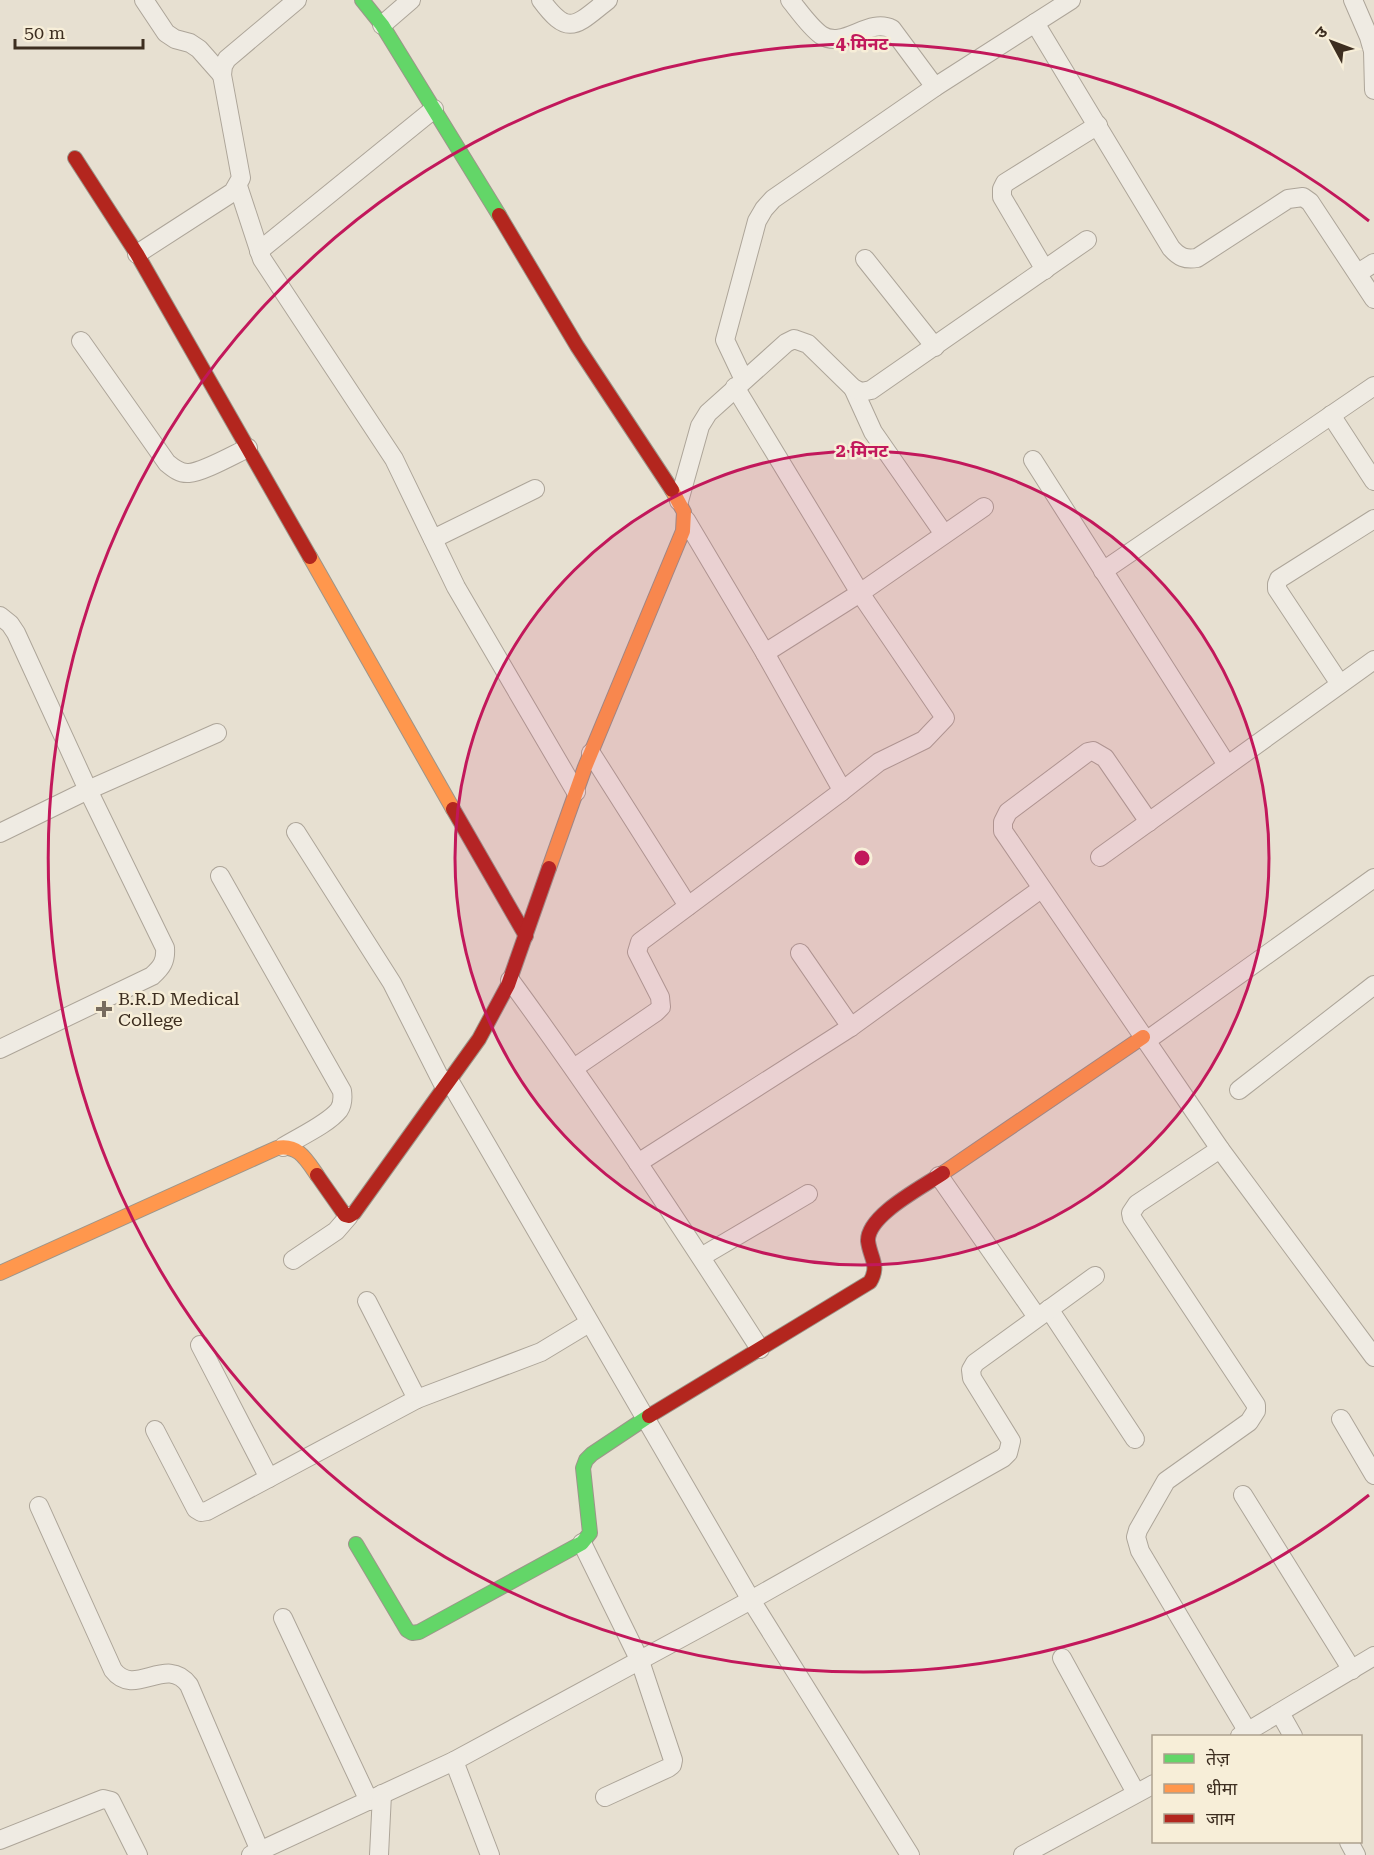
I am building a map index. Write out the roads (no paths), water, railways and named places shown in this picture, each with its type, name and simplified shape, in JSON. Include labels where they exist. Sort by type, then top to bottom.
[{"type":"street","points":[[144,0],[166,33],[199,49],[222,75]]},
{"type":"street","points":[[137,254],[233,192],[238,186],[241,178],[222,75],[223,66],[227,59],[297,0]]},
{"type":"street","points":[[362,0],[382,25],[522,251],[577,346],[679,501],[686,520],[765,653],[841,788],[841,792]]},
{"type":"street","points":[[382,25],[411,0]]},
{"type":"street","points":[[541,0],[553,16],[562,23],[572,24],[582,20],[608,0]]},
{"type":"street","points":[[790,0],[816,31],[831,39],[840,39],[877,25],[884,25],[892,29],[935,87]]},
{"type":"street","points":[[574,1068],[661,1007],[660,997],[639,957],[640,942],[879,762],[924,740],[945,718],[860,593],[740,384],[726,340],[758,221],[764,209],[773,199],[935,87],[1071,0]]},
{"type":"street","points":[[1353,0],[1373,51],[1374,90]]},
{"type":"street","points":[[1035,23],[1171,248],[1178,255],[1188,259],[1197,258],[1288,199],[1303,197],[1310,202],[1368,269],[1374,299]]},
{"type":"street","points":[[259,251],[434,109]]},
{"type":"street","points":[[1045,270],[1002,197],[1002,189],[1005,183],[1098,125]]},
{"type":"street","points":[[75,158],[137,254],[526,936]]},
{"type":"street","points":[[238,186],[259,251],[270,271],[387,447],[464,603],[576,792]]},
{"type":"street","points":[[679,501],[700,426],[708,413],[786,343],[794,339],[808,344],[853,388],[861,392],[871,390],[1087,240]]},
{"type":"street","points":[[865,259],[935,347]]},
{"type":"street","points":[[81,341],[167,463],[177,471],[188,474],[198,471],[248,448]]},
{"type":"street","points":[[1103,571],[1374,386]]},
{"type":"street","points":[[853,388],[873,432],[944,534]]},
{"type":"street","points":[[1331,416],[1374,481]]},
{"type":"street","points":[[1033,460],[1227,765]]},
{"type":"street","points":[[433,539],[535,489]]},
{"type":"street","points":[[765,653],[860,593],[984,507]]},
{"type":"street","points":[[1340,684],[1277,589],[1277,584],[1279,579],[1374,519]]},
{"type":"street","points":[[293,1260],[336,1231],[358,1209],[479,1039],[510,980],[576,792],[686,520]]},
{"type":"street","points":[[0,616],[16,633],[88,790],[165,948],[165,958],[160,968],[152,976],[0,1048]]},
{"type":"street","points":[[1100,857],[1374,660]]},
{"type":"street","points":[[0,833],[88,790],[217,733]]},
{"type":"street","points":[[1149,822],[1105,758],[1093,751],[1088,752],[1008,812],[1003,822],[1003,831],[1041,890],[1220,1149],[1374,1357]]},
{"type":"street","points":[[591,753],[688,906]]},
{"type":"street","points":[[296,832],[392,982],[446,1083],[590,1323],[751,1600],[910,1855]]},
{"type":"street","points":[[220,876],[342,1091],[343,1100],[340,1108],[332,1117],[283,1147]]},
{"type":"street","points":[[356,1544],[407,1630],[412,1633],[418,1632],[582,1543],[590,1533],[583,1468],[586,1460],[592,1454],[645,1419],[870,1282],[876,1271],[867,1242],[872,1223],[1145,1039],[1374,878]]},
{"type":"street","points":[[638,1163],[851,1027],[1041,890]]},
{"type":"street","points":[[800,954],[851,1027]]},
{"type":"street","points":[[510,980],[574,1068],[760,1349]]},
{"type":"street","points":[[1239,1090],[1374,984]]},
{"type":"street","points":[[0,1273],[283,1147],[295,1149],[302,1154],[345,1215],[349,1216]]},
{"type":"street","points":[[1220,1149],[1137,1204],[1131,1213],[1132,1218],[1256,1405],[1256,1411],[1249,1422],[1166,1481],[1138,1530],[1136,1537],[1140,1551],[1244,1734],[1374,1656]]},
{"type":"street","points":[[939,1176],[1135,1439]]},
{"type":"street","points":[[701,1257],[808,1194]]},
{"type":"street","points":[[39,1506],[118,1677],[133,1681],[169,1672],[178,1674],[189,1685],[256,1853],[454,1761],[751,1600],[1008,1453],[1011,1442],[972,1378],[971,1370],[975,1363],[1095,1276]]},
{"type":"street","points":[[367,1301],[417,1399]]},
{"type":"street","points":[[155,1430],[196,1509],[201,1512],[207,1511],[417,1399],[541,1352],[590,1323]]},
{"type":"street","points":[[200,1345],[269,1478]]},
{"type":"street","points":[[1341,1419],[1374,1475]]},
{"type":"street","points":[[1243,1495],[1352,1670]]},
{"type":"street","points":[[582,1543],[640,1661],[672,1753],[672,1765],[605,1797]]},
{"type":"street","points":[[283,1618],[376,1798],[378,1855]]},
{"type":"street","points":[[1062,1658],[1137,1793]]},
{"type":"street","points":[[1280,1713],[1292,1735]]},
{"type":"street","points":[[454,1761],[490,1855]]},
{"type":"street","points":[[1023,1855],[1051,1849],[1152,1785]]},
{"type":"street","points":[[0,1840],[107,1799],[111,1801],[138,1855]]},
{"type":"place","name":"B.R.D Medical College","points":[[104,1009]]}]
